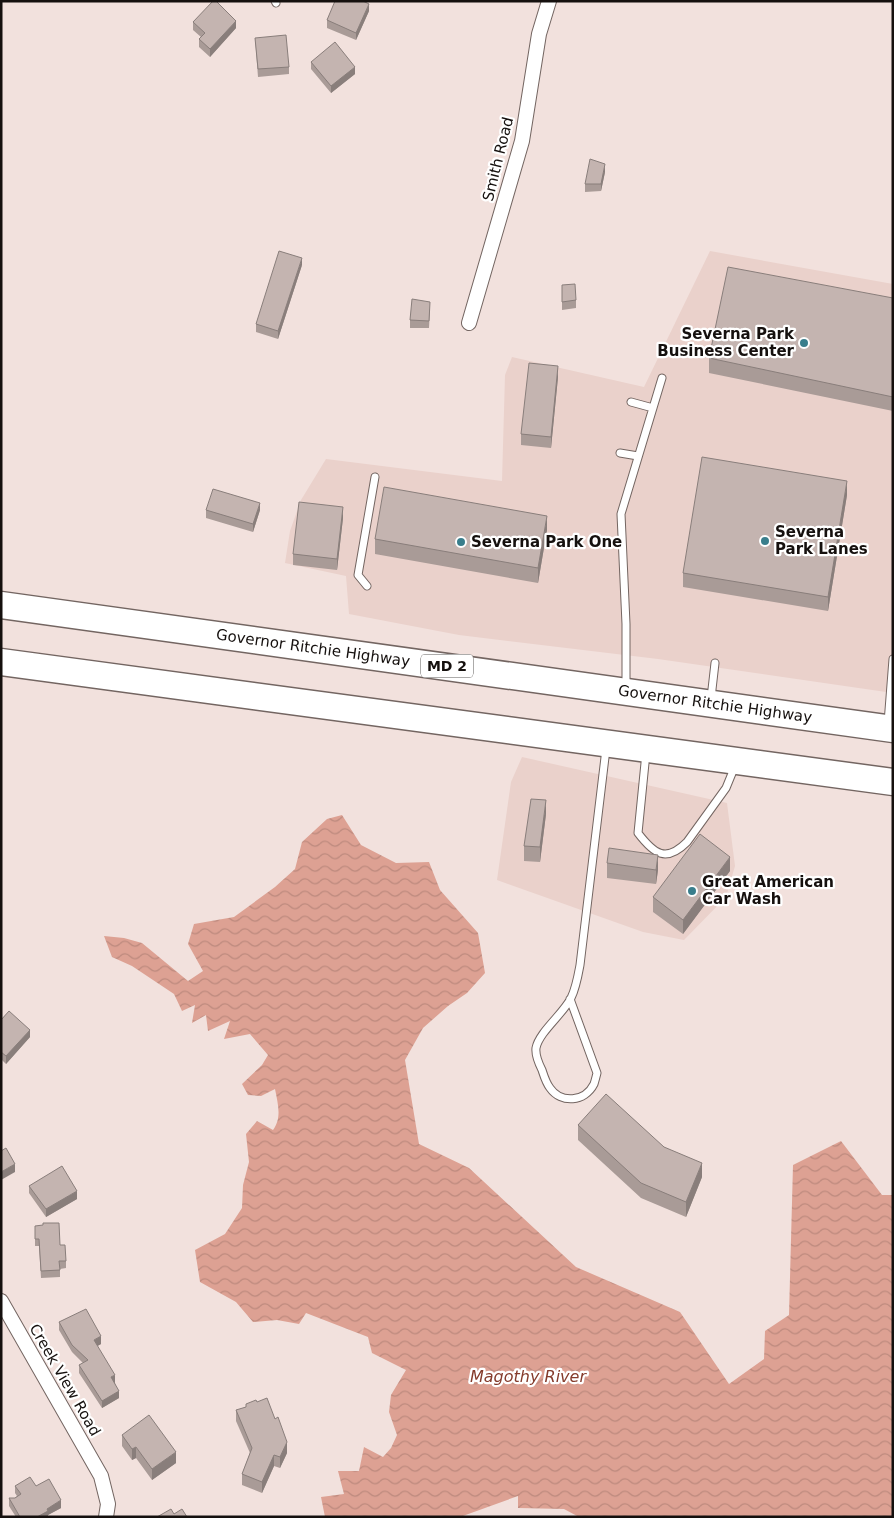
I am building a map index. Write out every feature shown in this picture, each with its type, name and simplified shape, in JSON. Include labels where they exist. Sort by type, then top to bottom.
[{"type":"highway","name":"Governor Ritchie Highway","points":[[1,605],[890,728]]},
{"type":"highway","points":[[1,662],[893,782]]},
{"type":"street","name":"Smith Road","points":[[469,323],[522,141],[539,34],[549,1]]},
{"type":"street","name":"Creek View Road","points":[[1,1301],[101,1476],[108,1504],[106,1517]]},
{"type":"lane","points":[[626,691],[626,624],[621,514],[662,378]]},
{"type":"lane","points":[[631,402],[652,408]]},
{"type":"lane","points":[[620,452],[638,456]]},
{"type":"lane","points":[[367,586],[358,575],[375,477]]},
{"type":"lane","points":[[890,728],[893,659]]},
{"type":"lane","points":[[710,703],[716,663]]},
{"type":"lane","points":[[570,999],[597,1073],[593,1085],[586,1093],[577,1098],[564,1099],[556,1095],[548,1087],[537,1059],[536,1047],[570,999],[580,965],[606,744]]},
{"type":"lane","points":[[647,749],[638,833],[648,846],[655,851],[666,854],[671,854],[680,849],[687,842],[726,788],[737,761]]},
{"type":"shaded area","points":[[710,251],[893,284],[893,693],[658,659],[459,635],[349,614],[346,576],[285,563],[290,531],[301,500],[326,459],[502,481],[505,375],[512,357],[644,387]]},
{"type":"shaded area","points":[[522,757],[727,803],[735,866],[726,897],[684,940],[643,932],[497,880],[511,782]]},
{"type":"water","name":"Magothy River","points":[[342,815],[361,845],[396,863],[429,862],[440,890],[478,933],[485,973],[467,993],[448,1006],[423,1028],[405,1060],[419,1144],[469,1168],[576,1267],[680,1312],[729,1384],[764,1359],[765,1331],[789,1315],[793,1165],[841,1141],[882,1195],[893,1195],[893,1517],[579,1517],[564,1509],[518,1508],[518,1496],[460,1517],[325,1517],[321,1497],[344,1494],[338,1471],[359,1471],[364,1447],[383,1457],[391,1448],[397,1435],[389,1412],[391,1395],[406,1370],[372,1353],[368,1337],[306,1313],[299,1324],[277,1320],[253,1322],[236,1302],[200,1282],[195,1250],[225,1234],[242,1208],[243,1185],[249,1162],[246,1134],[257,1121],[273,1130],[278,1121],[275,1089],[261,1096],[248,1095],[242,1084],[262,1065],[268,1055],[250,1034],[224,1039],[230,1021],[208,1031],[206,1015],[192,1023],[195,1005],[182,1011],[174,994],[132,966],[112,957],[104,936],[124,938],[142,943],[188,981],[203,971],[188,944],[194,924],[234,917],[275,887],[295,869],[302,842],[327,819]]},
{"type":"building","points":[[213,1],[216,1],[236,21],[210,49],[199,39],[205,33],[193,22]]},
{"type":"building","points":[[335,1],[363,1],[369,4],[356,33],[327,20]]},
{"type":"building","points":[[286,35],[289,67],[258,69],[255,38]]},
{"type":"building","points":[[335,42],[355,67],[331,86],[311,62]]},
{"type":"building","points":[[590,159],[605,164],[601,184],[585,184]]},
{"type":"building","points":[[279,251],[302,258],[278,331],[256,324]]},
{"type":"building","name":"Severna Park Business Center","points":[[728,267],[893,298],[893,397],[709,358]]},
{"type":"building","points":[[575,284],[576,300],[562,302],[562,285]]},
{"type":"building","points":[[412,299],[430,302],[429,321],[410,320]]},
{"type":"building","points":[[529,363],[558,366],[551,437],[521,434]]},
{"type":"building","name":"Severna Park Lanes","points":[[702,457],[847,481],[828,597],[683,573]]},
{"type":"building","name":"Severna Park One","points":[[384,487],[547,516],[538,568],[375,539]]},
{"type":"building","points":[[213,489],[260,503],[253,524],[206,510]]},
{"type":"building","points":[[299,502],[343,507],[337,559],[293,554]]},
{"type":"building","points":[[531,799],[546,800],[540,847],[524,846]]},
{"type":"building","name":"Great American Car Wash","points":[[700,834],[730,857],[683,920],[653,897]]},
{"type":"building","points":[[609,848],[658,855],[656,870],[607,863]]},
{"type":"building","points":[[9,1011],[30,1030],[6,1056],[1,1052],[1,1020]]},
{"type":"building","points":[[606,1094],[664,1147],[702,1163],[686,1202],[641,1183],[578,1125]]},
{"type":"building","points":[[6,1148],[15,1164],[1,1172],[1,1151]]},
{"type":"building","points":[[62,1166],[77,1191],[46,1209],[29,1186]]},
{"type":"building","points":[[43,1223],[59,1223],[60,1245],[65,1245],[66,1261],[59,1261],[60,1270],[41,1271],[39,1239],[35,1239],[35,1226],[43,1225]]},
{"type":"building","points":[[86,1309],[101,1336],[94,1340],[115,1375],[111,1377],[119,1391],[102,1401],[79,1365],[88,1360],[72,1345],[59,1322]]},
{"type":"building","points":[[267,1398],[275,1419],[278,1417],[287,1442],[280,1457],[274,1455],[262,1482],[242,1474],[252,1448],[236,1410],[246,1407],[246,1404],[256,1400],[257,1402]]},
{"type":"building","points":[[149,1415],[176,1452],[152,1469],[136,1447],[132,1449],[122,1435]]},
{"type":"building","points":[[30,1477],[36,1486],[49,1479],[61,1500],[37,1517],[20,1517],[9,1498],[15,1498],[21,1494],[15,1486]]},
{"type":"building","points":[[171,1509],[174,1514],[182,1509],[187,1517],[157,1517]]},
{"type":"place","name":"Severna Park Business Center","points":[[804,343]]},
{"type":"place","name":"Severna Park Lanes","points":[[765,541]]},
{"type":"place","name":"Severna Park One","points":[[461,542]]},
{"type":"place","name":"Great American Car Wash","points":[[692,891]]}]
